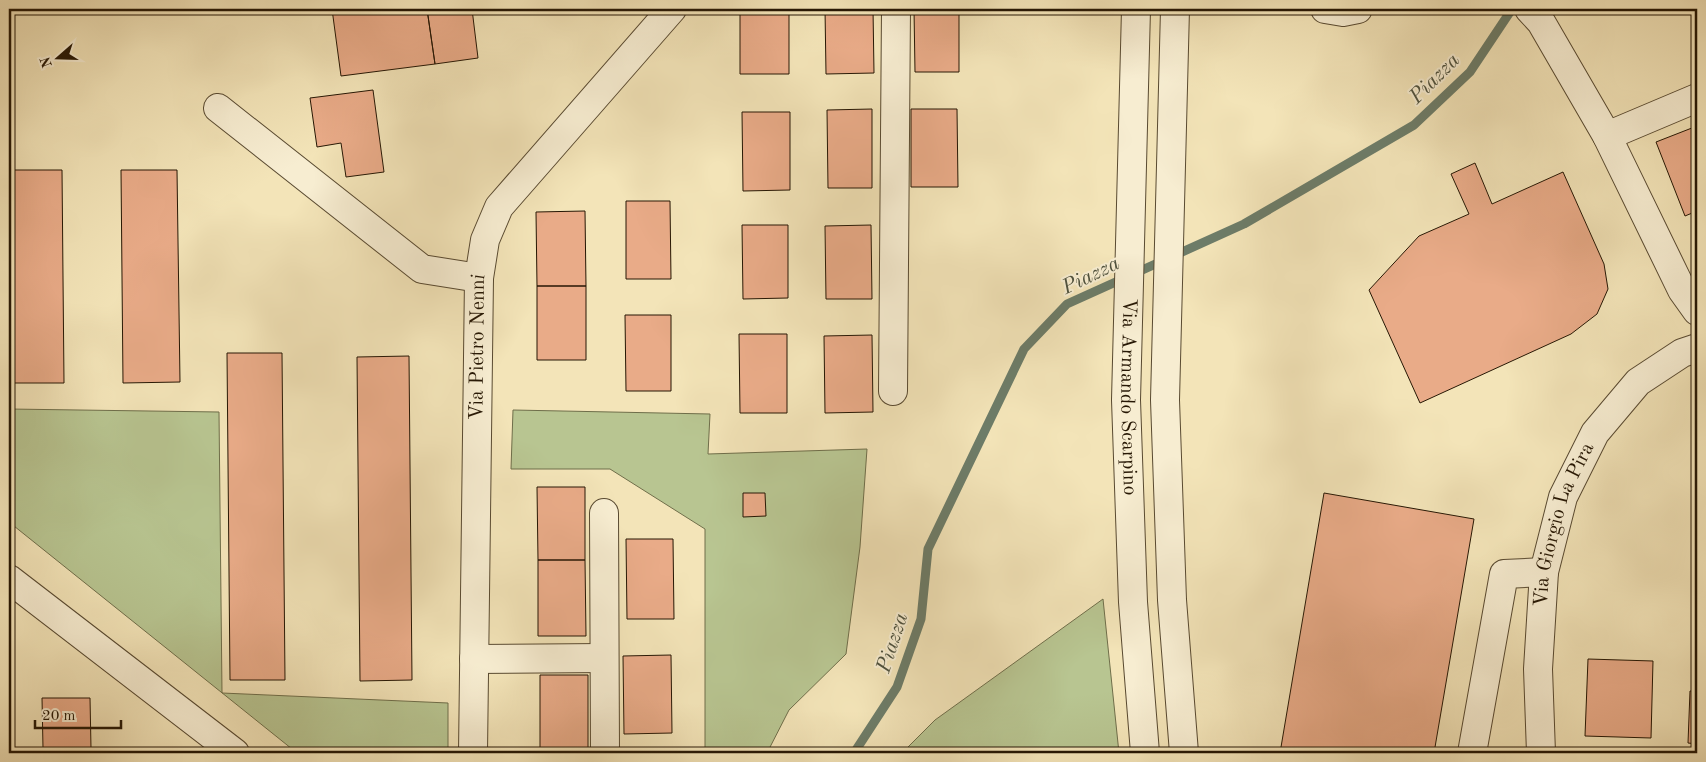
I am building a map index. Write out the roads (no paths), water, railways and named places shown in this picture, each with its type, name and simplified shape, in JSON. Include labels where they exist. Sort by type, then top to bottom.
[{"type":"street","name":"Via Pietro Nenni","points":[[473,753],[479,278],[485,240],[498,207],[672,9]]},
{"type":"street","points":[[894,391],[896,9]]},
{"type":"street","name":"Via Armando Scarpino","points":[[1136,9],[1126,400],[1133,602],[1145,753]]},
{"type":"street","name":"Via Armando Scarpino","points":[[1175,9],[1165,400],[1171,590],[1184,753]]},
{"type":"street","points":[[1325,9],[1343,12],[1358,9]]},
{"type":"street","points":[[1529,9],[1541,22],[1607,136],[1682,290],[1697,312]]},
{"type":"street","points":[[1607,136],[1697,98]]},
{"type":"street","points":[[218,108],[422,269],[479,278]]},
{"type":"street","name":"Via Giorgio La Pira","points":[[1541,753],[1538,669],[1544,572],[1563,496],[1595,433],[1638,382],[1682,353],[1697,348]]},
{"type":"street","points":[[604,513],[605,753]]},
{"type":"street","points":[[1472,753],[1504,574],[1544,572]]},
{"type":"street","points":[[9,579],[211,744],[235,753]]},
{"type":"street","points":[[474,659],[604,658]]},
{"type":"waterway","name":"Piazza","points":[[854,753],[897,687],[921,619],[928,549],[1024,349],[1067,304],[1244,224],[1414,125],[1470,72],[1512,9]]}]
